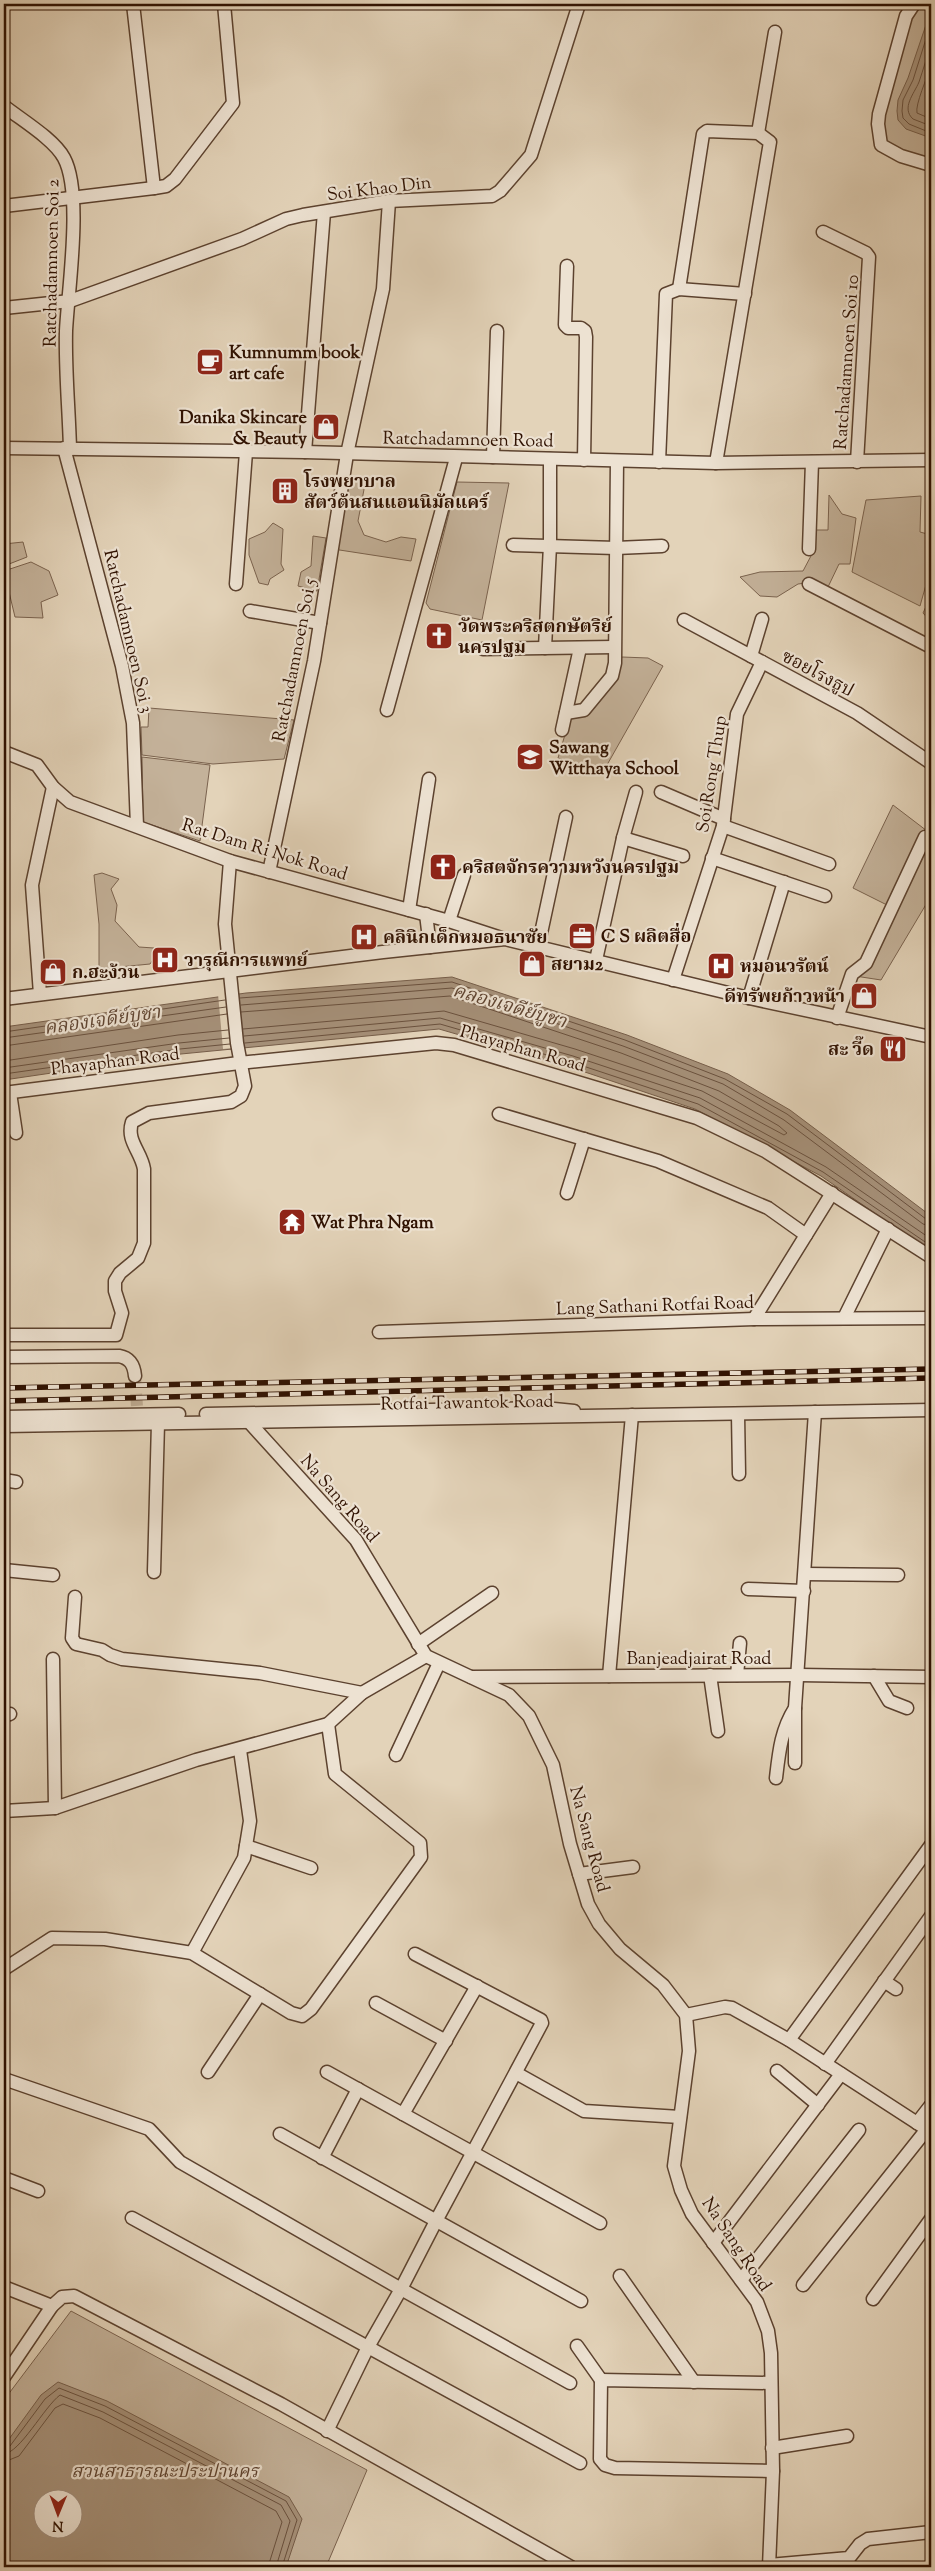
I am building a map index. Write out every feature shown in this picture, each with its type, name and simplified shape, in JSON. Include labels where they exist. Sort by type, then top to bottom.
[{"type":"street","points":[[133,4],[154,188]]},
{"type":"street","points":[[4,206],[154,188],[166,186],[175,180],[233,103],[224,4]]},
{"type":"street","name":"Soi Khao Din","points":[[4,308],[70,302],[215,249],[286,219],[389,201],[492,196],[500,191],[531,155],[579,4]]},
{"type":"street","points":[[914,4],[906,16],[878,124],[881,145],[901,156],[931,165]]},
{"type":"street","points":[[758,133],[775,32]]},
{"type":"street","name":"Ratchadamnoen Soi 2","points":[[4,106],[60,153],[69,170],[72,197],[70,302],[66,331],[67,448]]},
{"type":"street","points":[[679,289],[703,134],[707,131],[758,133],[770,142],[716,463]]},
{"type":"street","name":"Ratchadamnoen Soi 5","points":[[269,872],[320,623],[347,454],[383,289],[389,201]]},
{"type":"street","points":[[305,452],[324,212]]},
{"type":"street","name":"Ratchadamnoen Soi 10","points":[[822,232],[861,250],[869,257],[857,462]]},
{"type":"street","points":[[566,266],[565,325],[568,328],[581,328],[585,331],[586,337],[584,460]]},
{"type":"street","points":[[659,462],[664,300],[668,292],[679,289],[745,294]]},
{"type":"street","points":[[493,457],[497,331]]},
{"type":"street","name":"Ratchadamnoen Road","points":[[4,448],[195,449],[456,458],[493,457],[716,463],[931,460]]},
{"type":"street","name":"Ratchadamnoen Soi 3","points":[[67,448],[119,650],[131,713],[137,826]]},
{"type":"street","points":[[236,584],[246,452]]},
{"type":"street","points":[[387,710],[456,458]]},
{"type":"street","points":[[545,648],[550,545],[550,459]]},
{"type":"street","points":[[566,713],[584,710],[608,681],[615,663],[617,461]]},
{"type":"street","points":[[809,549],[812,462]]},
{"type":"street","points":[[513,545],[616,548],[662,546]]},
{"type":"street","points":[[809,584],[931,647]]},
{"type":"street","points":[[250,611],[320,623]]},
{"type":"street","name":"ซอยโรงธูป","points":[[684,620],[857,714],[931,763]]},
{"type":"street","name":"Soi Rong Thup","points":[[673,980],[724,822],[738,714],[756,659],[762,620]]},
{"type":"street","points":[[483,650],[614,647]]},
{"type":"street","points":[[562,730],[580,648]]},
{"type":"street","name":"Rat Dam Ri Nok Road","points":[[4,752],[37,765],[53,787],[70,802],[230,861],[426,914],[505,939],[749,998],[931,1037]]},
{"type":"street","points":[[409,910],[429,779]]},
{"type":"street","points":[[40,994],[32,885],[53,787]]},
{"type":"street","points":[[596,960],[623,838],[636,792]]},
{"type":"street","points":[[661,792],[724,822],[829,864]]},
{"type":"street","points":[[538,947],[566,817]]},
{"type":"street","points":[[837,1018],[852,974],[866,963],[925,837]]},
{"type":"street","points":[[623,838],[683,856]]},
{"type":"street","points":[[712,858],[825,896]]},
{"type":"street","points":[[4,1334],[116,1335],[122,1313],[115,1291],[115,1281],[120,1273],[138,1258],[144,1243],[144,1169],[142,1158],[130,1138],[132,1122],[149,1113],[231,1102],[241,1096],[245,1086],[236,1043],[225,924],[230,861]]},
{"type":"street","points":[[449,921],[464,875]]},
{"type":"street","points":[[749,998],[784,882]]},
{"type":"street","points":[[426,914],[430,947]]},
{"type":"street","points":[[4,999],[229,970],[505,939]]},
{"type":"street","name":"Phayaphan Road","points":[[7,1093],[239,1062],[436,1043],[454,1045],[697,1118],[764,1151],[931,1257]]},
{"type":"street","points":[[7,1093],[16,1133]]},
{"type":"street","points":[[499,1114],[658,1161],[768,1208],[806,1235]]},
{"type":"street","points":[[567,1192],[584,1139]]},
{"type":"street","points":[[754,1319],[832,1194]]},
{"type":"street","points":[[844,1318],[888,1229]]},
{"type":"street","name":"Lang Sathani Rotfai Road","points":[[379,1332],[754,1319],[931,1318]]},
{"type":"street","points":[[4,1357],[126,1357],[132,1363],[135,1376]]},
{"type":"street","points":[[4,1417],[137,1411],[544,1408],[610,1416]]},
{"type":"street","name":"Rotfai Tawantok Road","points":[[4,1426],[931,1410]]},
{"type":"street","points":[[795,1763],[795,1708],[799,1675],[815,1412]]},
{"type":"street","points":[[738,1414],[739,1474]]},
{"type":"street","points":[[609,1676],[632,1416]]},
{"type":"street","name":"Na Sang Road","points":[[249,1422],[356,1540],[426,1656],[467,1677],[509,1695],[530,1716],[542,1737],[553,1765],[570,1844],[588,1904],[599,1924],[620,1949],[663,1985],[686,2015],[689,2052],[674,2166],[692,2214],[757,2302],[768,2331],[771,2354],[773,2471],[769,2566]]},
{"type":"street","points":[[154,1572],[158,1423]]},
{"type":"street","points":[[4,1570],[53,1575]]},
{"type":"street","points":[[805,1574],[898,1574]]},
{"type":"street","points":[[748,1589],[804,1591]]},
{"type":"street","points":[[418,1644],[492,1593]]},
{"type":"street","points":[[75,1597],[72,1638],[76,1644],[102,1650],[114,1657],[163,1664],[260,1673],[362,1693]]},
{"type":"street","points":[[738,1675],[740,1643]]},
{"type":"street","points":[[4,1810],[55,1808],[196,1760],[240,1750],[328,1724],[362,1693],[426,1656]]},
{"type":"street","points":[[52,1659],[55,1808]]},
{"type":"street","points":[[396,1755],[439,1663]]},
{"type":"street","points":[[710,1675],[718,1731]]},
{"type":"street","name":"Banjeadjairat Road","points":[[467,1677],[710,1675],[931,1677]]},
{"type":"street","points":[[874,1676],[889,1701],[907,1708]]},
{"type":"street","points":[[776,1778],[780,1741],[786,1723],[795,1708]]},
{"type":"street","points":[[4,1970],[46,1941],[57,1937],[105,1939],[192,1953],[291,2013],[302,2016],[311,2009],[421,1857],[420,1844],[335,1774],[328,1724]]},
{"type":"street","points":[[192,1953],[244,1858],[250,1821],[240,1750]]},
{"type":"street","points":[[789,2040],[931,1845]]},
{"type":"street","points":[[246,1846],[311,1868]]},
{"type":"street","points":[[579,1874],[606,1869],[634,1867]]},
{"type":"street","points":[[825,2064],[931,1916]]},
{"type":"street","points":[[327,2431],[368,2347],[402,2290],[436,2221],[542,2023],[541,2020],[415,1954]]},
{"type":"street","points":[[884,1981],[896,1989]]},
{"type":"street","points":[[403,2114],[477,1986]]},
{"type":"street","points":[[208,2072],[260,1994]]},
{"type":"street","points":[[376,2003],[446,2040]]},
{"type":"street","points":[[686,2015],[724,2007],[732,2008],[789,2040],[925,2128]]},
{"type":"street","points":[[777,2071],[818,2104]]},
{"type":"street","points":[[327,2072],[600,2223]]},
{"type":"street","points":[[516,2073],[584,2111],[680,2116]]},
{"type":"street","points":[[713,2242],[841,2074]]},
{"type":"street","points":[[4,2079],[149,2130],[180,2162],[402,2290],[570,2383]]},
{"type":"street","points":[[322,2158],[358,2089]]},
{"type":"street","points":[[803,2285],[925,2128],[931,2105]]},
{"type":"street","points":[[741,2280],[859,2130]]},
{"type":"street","points":[[280,2134],[581,2300]]},
{"type":"street","points":[[4,2178],[38,2191]]},
{"type":"street","points":[[132,2218],[580,2463]]},
{"type":"street","points":[[873,2298],[931,2219]]},
{"type":"street","points":[[620,2276],[694,2382]]},
{"type":"street","points":[[4,2287],[52,2306]]},
{"type":"street","points":[[4,2376],[52,2306],[62,2297],[74,2296],[327,2431],[571,2567]]},
{"type":"street","points":[[577,2346],[601,2380],[600,2459],[605,2465],[615,2468],[773,2471]]},
{"type":"street","points":[[601,2380],[772,2383]]},
{"type":"street","points":[[772,2448],[847,2436]]},
{"type":"street","points":[[769,2566],[836,2561],[849,2558],[860,2544],[868,2539],[931,2532]]},
{"type":"green space","points":[[915,4],[931,4],[931,164],[883,143],[880,114]]},
{"type":"green space","points":[[345,478],[366,479],[358,521],[364,535],[386,542],[401,537],[416,539],[411,561],[333,549]]},
{"type":"green space","points":[[457,482],[509,483],[482,620],[430,609],[426,603]]},
{"type":"green space","points":[[829,495],[842,514],[856,518],[850,564],[839,564],[828,587],[814,582],[798,584],[777,597],[760,596],[740,577],[760,572],[803,571],[812,554],[813,530],[828,530]]},
{"type":"green space","points":[[921,496],[920,532],[931,535],[931,567],[920,606],[852,572],[866,500]]},
{"type":"green space","points":[[273,523],[283,529],[281,564],[284,570],[270,579],[268,585],[259,583],[249,555],[249,539],[265,532]]},
{"type":"green space","points":[[313,536],[326,538],[317,591],[298,586],[301,572],[311,566]]},
{"type":"green space","points":[[23,542],[27,557],[4,566],[4,544]]},
{"type":"green space","points":[[31,562],[49,571],[58,595],[41,602],[43,618],[15,617],[4,571]]},
{"type":"green space","points":[[929,600],[931,600],[931,622],[923,613]]},
{"type":"green space","points":[[622,657],[648,658],[663,666],[603,772],[558,758],[570,718],[586,714],[614,683]]},
{"type":"green space","points":[[149,708],[294,720],[284,759],[213,764],[142,755],[141,727],[148,727]]},
{"type":"green space","points":[[142,757],[210,765],[200,841],[143,822]]},
{"type":"green space","points":[[893,805],[931,834],[931,896],[881,980],[855,976],[895,909],[853,888]]},
{"type":"green space","points":[[102,873],[119,879],[111,889],[117,905],[115,921],[139,947],[154,948],[155,957],[150,964],[99,969],[99,924],[94,875]]},
{"type":"green space","name":"สวนสาธารณะประปานคร","points":[[71,2311],[367,2470],[326,2567],[4,2567],[4,2400]]},
{"type":"water","points":[[931,10],[931,138],[906,129],[898,120],[897,111],[898,100],[908,78]]},
{"type":"water","name":"คลองเจดีย์บูชา","points":[[452,977],[627,1035],[728,1074],[790,1110],[931,1216],[931,1252],[821,1176],[695,1109],[570,1067],[439,1029],[181,1054],[4,1080],[4,1027],[246,993]]},
{"type":"water","points":[[58,2382],[107,2401],[289,2497],[302,2519],[286,2567],[4,2567],[4,2446],[41,2395]]},
{"type":"pier","points":[[238,992],[242,1047],[223,1049],[218,994]]},
{"type":"tunnel","points":[[135,1376],[137,1407]]},
{"type":"railway","points":[[4,1388],[931,1369]]},
{"type":"railway","points":[[4,1401],[931,1378]]},
{"type":"place","name":"Kumnumm book art cafe","points":[[210,362]]},
{"type":"place","name":"Danika Skincare & Beauty","points":[[326,427]]},
{"type":"place","name":"โรงพยาบาล สัตว์ต้นสนแอนนิมัลแคร์","points":[[285,491]]},
{"type":"place","name":"วัดพระคริสตกษัตริย์ นครปฐม","points":[[439,636]]},
{"type":"place","name":"Sawang Witthaya School","points":[[530,757]]},
{"type":"place","name":"คริสตจักรความหวังนครปฐม","points":[[443,867]]},
{"type":"place","name":"C S ผลิตสื่อ","points":[[582,936]]},
{"type":"place","name":"คลินิกเด็กหมอธนาชัย","points":[[364,937]]},
{"type":"place","name":"วารุณีการแพทย์","points":[[165,960]]},
{"type":"place","name":"สยาม2","points":[[532,964]]},
{"type":"place","name":"หมอนวรัตน์","points":[[721,966]]},
{"type":"place","name":"ก.ฮะง้วน","points":[[53,972]]},
{"type":"place","name":"ดีทรัพยก้าวหน้า","points":[[864,996]]},
{"type":"place","name":"สะ วี๊ด","points":[[893,1049]]},
{"type":"place","name":"Wat Phra Ngam","points":[[292,1222]]}]
